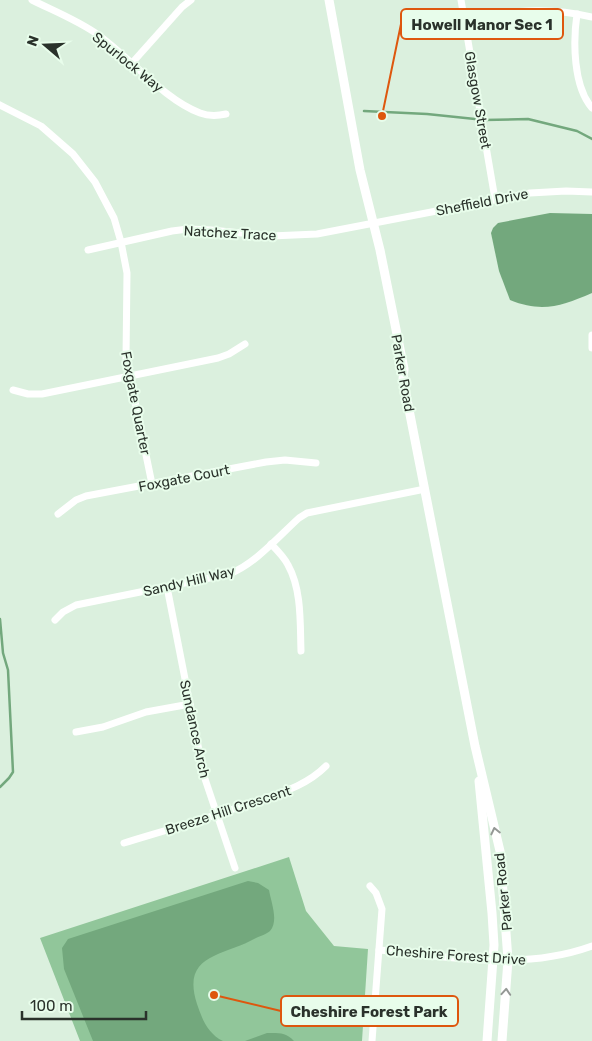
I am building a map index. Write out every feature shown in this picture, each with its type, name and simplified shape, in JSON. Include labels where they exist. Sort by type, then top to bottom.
[{"type":"street","name":"Spurlock Way","points":[[32,0],[94,33],[132,62],[165,92],[185,105],[205,115],[226,114]]},
{"type":"street","points":[[132,62],[182,7],[191,0]]},
{"type":"street","name":"Parker Road","points":[[329,0],[352,134],[380,250],[475,746],[500,851],[508,960],[502,1041]]},
{"type":"street","name":"Glasgow Street","points":[[462,0],[495,199]]},
{"type":"street","points":[[465,20],[531,10],[549,10],[592,17]]},
{"type":"street","points":[[578,14],[575,30],[575,56],[582,91],[592,108]]},
{"type":"street","name":"Foxgate Quarter","points":[[0,105],[40,126],[59,140],[79,161],[95,182],[108,205],[121,242],[127,273],[125,350],[152,484]]},
{"type":"street","name":"Sheffield Drive","points":[[373,223],[495,199],[549,191],[592,192]]},
{"type":"street","name":"Natchez Trace","points":[[88,250],[172,231],[211,230],[271,236],[295,236],[317,234],[373,223]]},
{"type":"street","points":[[592,335],[592,348]]},
{"type":"street","points":[[13,390],[28,394],[42,394],[218,358],[229,354],[245,344]]},
{"type":"street","name":"Foxgate Court","points":[[58,514],[76,500],[86,496],[266,462],[285,460],[316,463]]},
{"type":"street","name":"Sandy Hill Way","points":[[55,620],[76,605],[238,571],[252,562],[299,518],[307,513],[425,489]]},
{"type":"street","points":[[270,544],[287,562],[294,579],[300,615],[301,652]]},
{"type":"street","name":"Sundance Arch","points":[[167,587],[204,776],[235,868]]},
{"type":"street","points":[[76,732],[103,727],[146,712],[190,704]]},
{"type":"street","name":"Parker Road","points":[[475,746],[492,913],[493,960],[487,1041]]},
{"type":"street","name":"Breeze Hill Crescent","points":[[124,843],[217,815],[302,785],[326,766]]},
{"type":"street","points":[[370,886],[379,899],[382,909],[372,1041]]},
{"type":"street","name":"Cheshire Forest Drive","points":[[379,950],[519,961],[557,957],[592,946]]},
{"type":"shaded area","points":[[550,213],[592,214],[592,293],[561,304],[542,307],[521,304],[510,300],[499,271],[491,233],[493,228],[498,223]]},
{"type":"shaded area","points":[[289,857],[306,911],[334,946],[368,949],[362,1041],[80,1041],[40,938]]},
{"type":"shaded area","points":[[248,881],[258,883],[269,890],[274,911],[273,927],[265,934],[208,959],[200,966],[195,975],[194,988],[201,1015],[206,1026],[223,1041],[93,1041],[64,969],[62,948],[68,939]]},
{"type":"shaded area","points":[[267,1033],[285,1035],[294,1041],[245,1041]]},
{"type":"waterway","points":[[364,111],[427,114],[475,119]]},
{"type":"waterway","points":[[484,120],[528,119],[577,131],[592,139]]},
{"type":"waterway","points":[[0,619],[3,653],[8,670],[13,772],[0,787]]},
{"type":"place","name":"Howell Manor Sec 1","points":[[382,116]]},
{"type":"place","name":"Cheshire Forest Park","points":[[214,995]]}]
